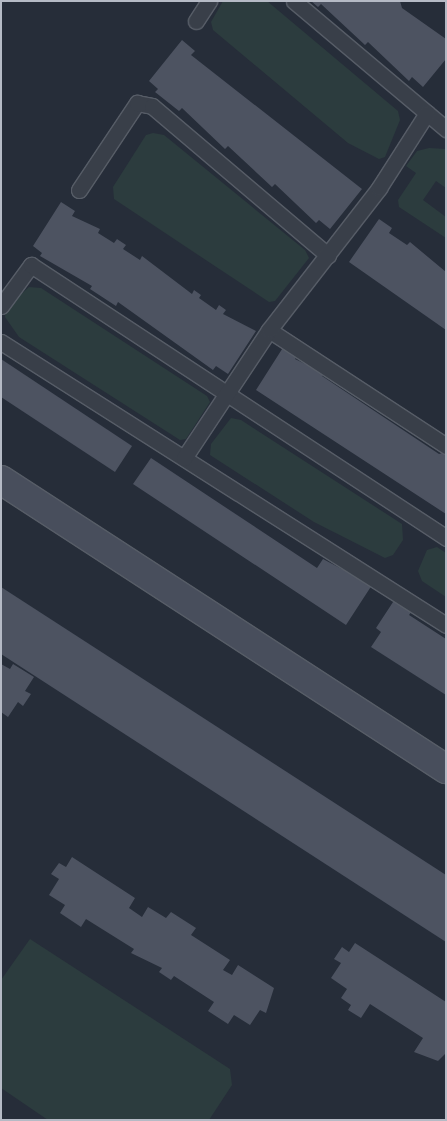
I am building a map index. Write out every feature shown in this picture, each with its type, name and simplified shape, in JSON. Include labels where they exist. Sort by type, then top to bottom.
[{"type":"street","points":[[1,480],[446,769]]},
{"type":"lane","points":[[196,21],[209,1]]},
{"type":"lane","points":[[294,1],[446,129]]},
{"type":"lane","points":[[79,190],[137,103],[152,106],[328,255]]},
{"type":"lane","points":[[184,458],[269,330],[379,188],[427,114]]},
{"type":"lane","points":[[1,306],[30,265],[446,538]]},
{"type":"lane","points":[[269,330],[446,446]]},
{"type":"lane","points":[[1,342],[446,625]]},
{"type":"shaded area","points":[[223,1],[267,1],[398,111],[400,120],[385,157],[379,159],[348,143],[213,30],[211,22]]},
{"type":"shaded area","points":[[153,133],[164,135],[305,250],[309,258],[275,301],[269,302],[114,199],[113,187],[146,135]]},
{"type":"shaded area","points":[[429,148],[446,149],[446,188],[436,181],[423,200],[446,217],[446,238],[399,207],[398,200],[416,173],[406,166],[417,151]]},
{"type":"shaded area","points":[[29,287],[41,288],[207,396],[210,402],[186,439],[180,440],[19,337],[5,317],[7,307]]},
{"type":"shaded area","points":[[231,418],[241,420],[402,524],[403,540],[393,555],[385,558],[314,522],[210,455],[211,444]]},
{"type":"shaded area","points":[[437,547],[446,553],[446,597],[422,581],[418,571],[427,550]]},
{"type":"shaded area","points":[[30,939],[230,1069],[232,1085],[209,1120],[48,1120],[1,1088],[1,980]]},
{"type":"building","points":[[311,1],[400,1],[402,8],[446,39],[446,59],[423,87],[412,77],[409,81],[368,42],[365,45],[321,4],[318,7]]},
{"type":"building","points":[[182,40],[195,51],[191,55],[362,189],[330,229],[319,220],[316,223],[275,184],[272,187],[228,146],[225,149],[182,108],[179,111],[155,92],[158,89],[149,81]]},
{"type":"building","points":[[61,202],[75,211],[72,216],[100,229],[98,233],[114,243],[117,239],[126,245],[123,249],[140,260],[142,256],[192,294],[194,290],[201,295],[199,298],[216,310],[219,305],[226,310],[223,314],[256,331],[228,374],[216,366],[213,370],[118,302],[116,306],[90,289],[92,286],[40,256],[42,253],[33,246]]},
{"type":"building","points":[[379,219],[392,228],[389,233],[407,245],[410,242],[446,272],[446,330],[349,262]]},
{"type":"building","points":[[284,346],[298,355],[295,359],[324,373],[322,376],[439,454],[446,452],[446,514],[256,390]]},
{"type":"building","points":[[1,359],[132,446],[115,472],[1,397]]},
{"type":"building","points":[[151,458],[317,568],[323,559],[372,585],[346,625],[133,484]]},
{"type":"building","points":[[1,587],[446,875],[446,942],[1,654]]},
{"type":"building","points":[[395,599],[412,611],[409,615],[446,639],[446,695],[371,647],[381,632],[376,628]]},
{"type":"building","points":[[1,664],[10,669],[13,664],[34,677],[25,691],[31,694],[23,706],[18,702],[8,717],[1,712]]},
{"type":"building","points":[[72,857],[135,898],[129,908],[142,917],[148,907],[166,918],[171,912],[196,928],[191,935],[230,960],[223,970],[232,975],[238,965],[274,988],[266,1013],[260,1010],[250,1025],[234,1015],[228,1024],[208,1011],[214,1002],[174,976],[171,980],[159,972],[162,968],[131,953],[134,949],[86,919],[81,927],[60,913],[65,905],[49,895],[59,879],[51,874],[59,863],[66,867]]},
{"type":"building","points":[[355,943],[446,1002],[446,1053],[438,1061],[414,1052],[423,1038],[370,1004],[361,1018],[348,1010],[351,1005],[341,998],[347,989],[331,978],[341,963],[334,959],[342,947],[349,952]]}]
